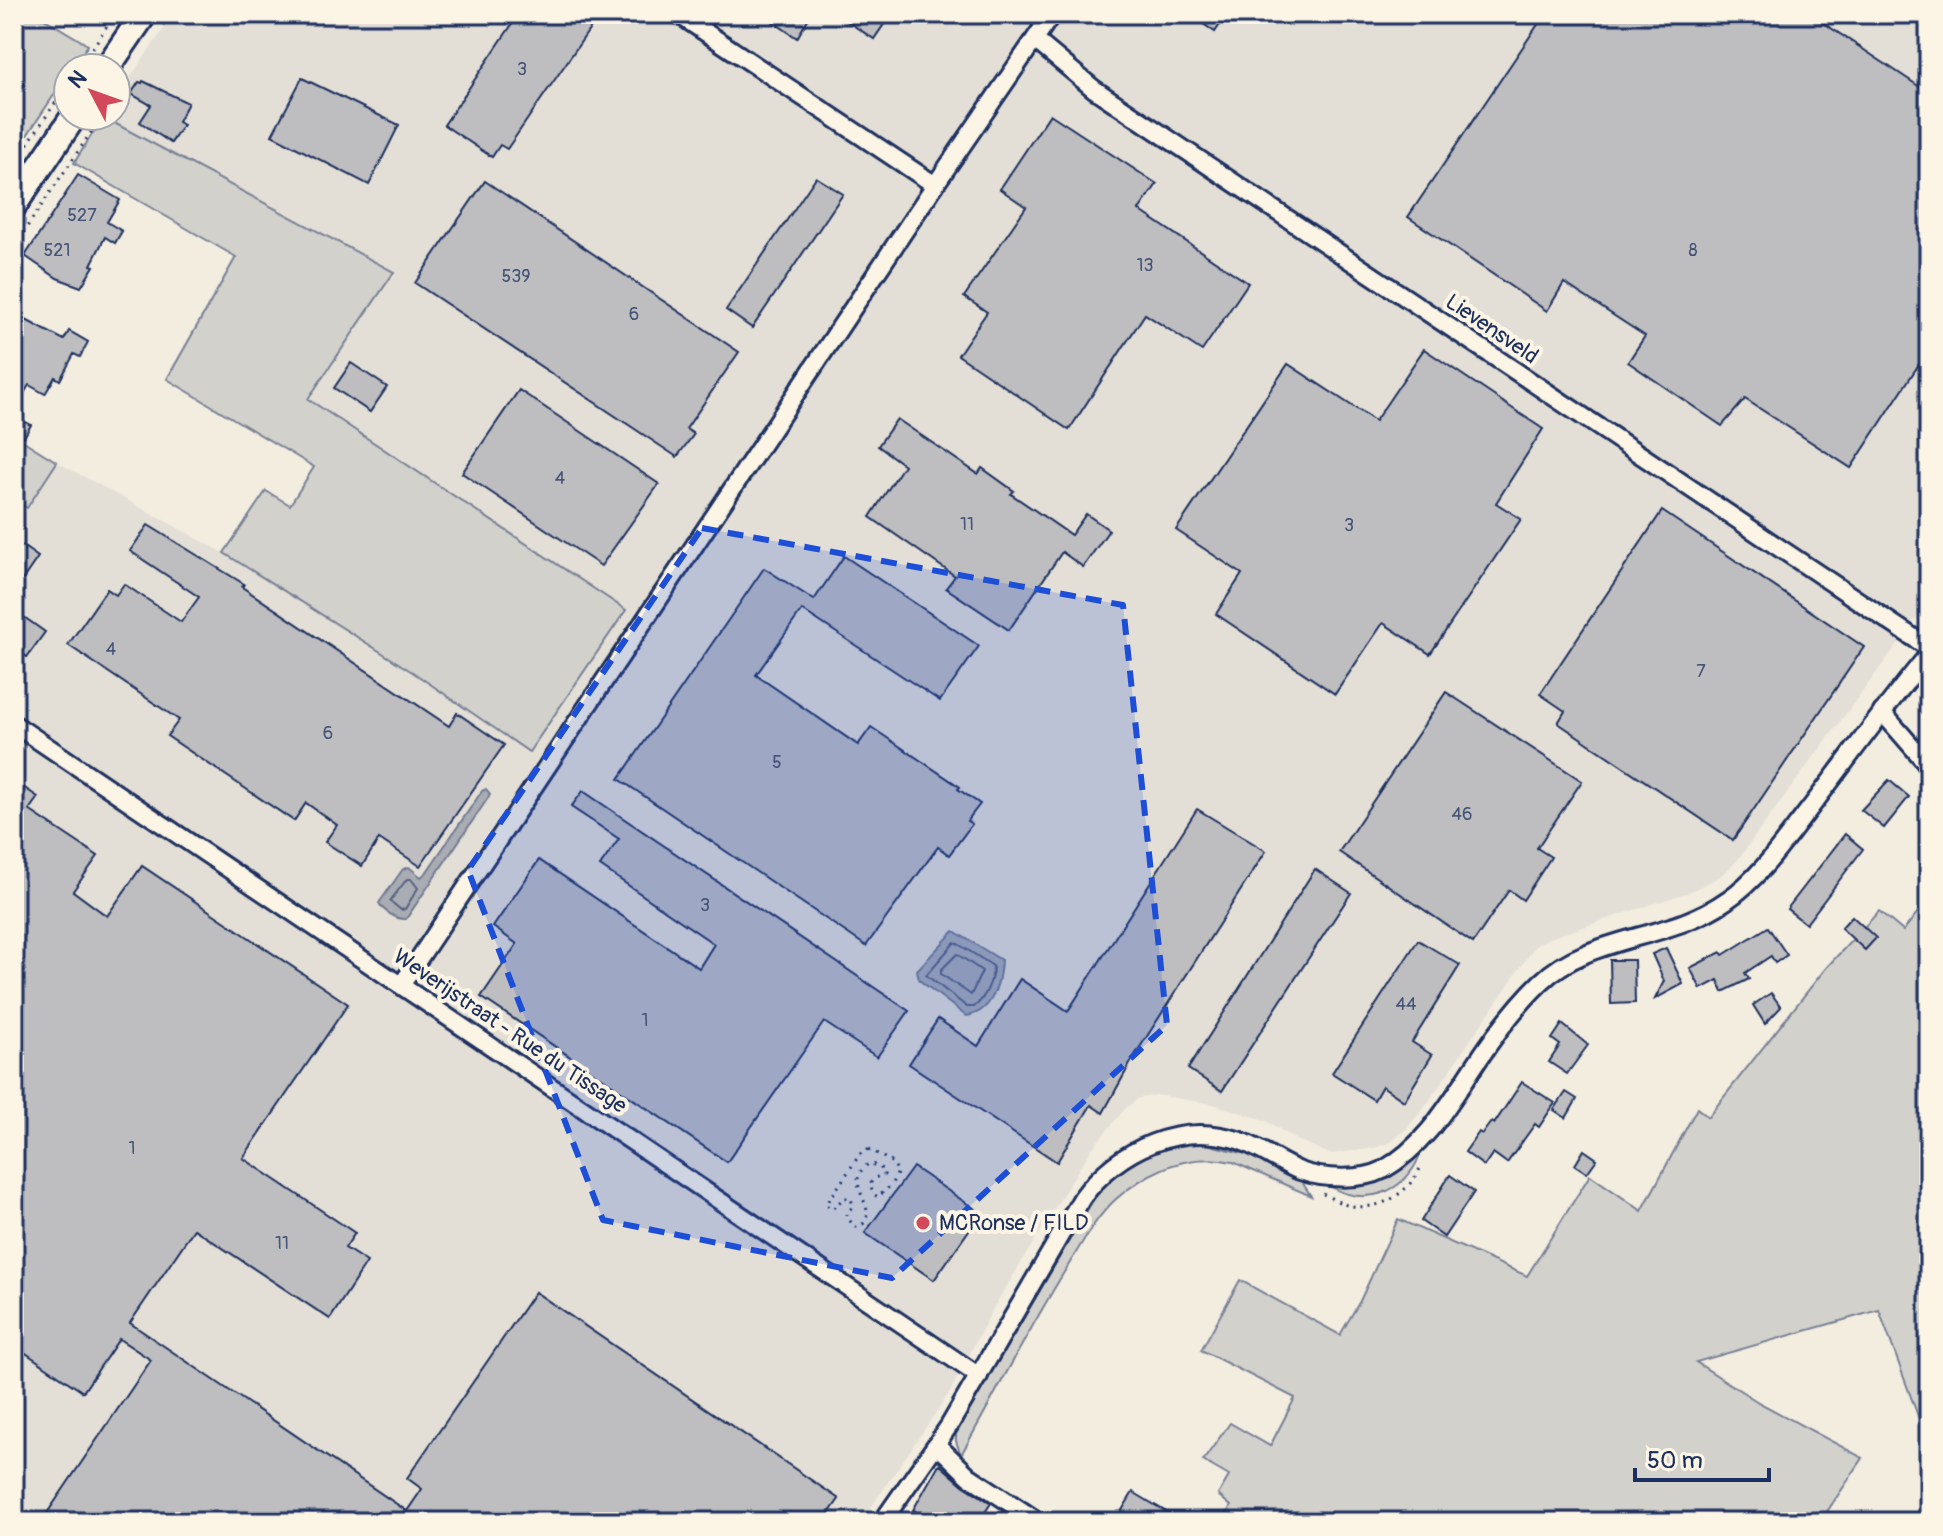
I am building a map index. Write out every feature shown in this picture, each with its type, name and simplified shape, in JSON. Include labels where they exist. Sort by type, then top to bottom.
[{"type":"main road","points":[[118,52],[144,14]]},
{"type":"main road","points":[[14,205],[63,132]]},
{"type":"street","points":[[678,14],[935,185]]},
{"type":"street","points":[[402,984],[1052,14]]},
{"type":"street","name":"Lievensveld","points":[[1035,40],[1107,98],[1929,651]]},
{"type":"street","points":[[882,1522],[937,1445],[1082,1198],[1111,1165],[1138,1148],[1171,1137],[1189,1135],[1239,1140],[1308,1173],[1344,1176],[1380,1171],[1422,1141],[1503,1024],[1554,970],[1609,944],[1678,927],[1713,909],[1743,888],[1790,834],[1929,651]]},
{"type":"street","points":[[1882,712],[1929,766]]},
{"type":"street","name":"Weverijstraat - Rue du Tissage","points":[[14,724],[979,1376]]},
{"type":"street","points":[[937,1445],[969,1476],[1039,1522]]},
{"type":"path","points":[[90,52],[115,14]]},
{"type":"path","points":[[14,164],[52,108]]},
{"type":"path","points":[[14,246],[91,132]]},
{"type":"path","points":[[873,1150],[896,1166],[897,1176],[878,1197],[873,1194],[870,1184],[874,1178],[884,1175],[884,1170],[870,1163],[860,1171],[856,1181],[868,1215],[859,1226],[853,1226],[847,1218],[853,1206],[851,1198],[844,1198],[832,1209],[826,1205],[863,1151],[873,1150]]},
{"type":"highlighted area","points":[[702,528],[1123,605],[1167,1025],[892,1278],[603,1220],[468,870]]},
{"type":"shaded area","points":[[14,14],[43,18],[88,45],[83,52],[52,52],[52,98],[14,155]]},
{"type":"shaded area","points":[[174,14],[1927,14],[1929,617],[1917,618],[1736,862],[1719,877],[1689,892],[1547,939],[1535,946],[1424,1108],[1391,1142],[1375,1148],[1330,1154],[1295,1139],[1267,1121],[1213,1104],[1156,1095],[1139,1098],[1125,1109],[1093,1147],[1073,1178],[991,1312],[950,1392],[861,1522],[14,1522],[14,527],[57,462],[224,553],[414,673],[529,751],[626,610],[307,398],[394,272],[131,132],[132,75]]},
{"type":"shaded area","points":[[94,132],[131,132],[394,272],[308,399],[626,610],[529,752],[414,673],[224,553],[266,491],[290,505],[314,467],[167,379],[236,257],[74,163]]},
{"type":"shaded area","points":[[14,435],[57,462],[27,508],[14,500]]},
{"type":"shaded area","points":[[1929,898],[1929,1446],[1879,1310],[1696,1362],[1758,1402],[1863,1458],[1820,1522],[1222,1521],[1231,1506],[1218,1495],[1229,1476],[1203,1461],[1230,1423],[1270,1446],[1295,1398],[1201,1350],[1240,1280],[1340,1335],[1360,1301],[1398,1219],[1527,1276],[1590,1175],[1642,1211],[1697,1108],[1708,1117],[1826,968],[1879,911],[1903,931]]},
{"type":"shaded area","points":[[1186,1141],[1250,1155],[1300,1179],[1311,1196],[1233,1162],[1200,1159],[1170,1166],[1129,1189],[1108,1206],[1083,1241],[961,1455],[956,1433],[1095,1197],[1115,1175],[1135,1160]]},
{"type":"shaded area","points":[[1420,1155],[1404,1179],[1382,1193],[1355,1196],[1328,1185],[1329,1181],[1387,1173]]},
{"type":"water","points":[[486,789],[490,794],[488,798],[406,919],[387,912],[379,903],[403,869],[409,867],[421,877],[426,873]]},
{"type":"water","points":[[954,931],[1001,960],[993,996],[982,1009],[966,1016],[919,980],[917,970]]},
{"type":"building","points":[[519,14],[600,14],[507,149],[500,145],[492,157],[444,125]]},
{"type":"building","points":[[762,14],[811,14],[797,38]]},
{"type":"building","points":[[836,14],[891,14],[874,39]]},
{"type":"building","points":[[1189,14],[1227,14],[1215,32]]},
{"type":"building","points":[[1545,14],[1823,14],[1819,20],[1929,93],[1929,349],[1851,468],[1745,399],[1722,426],[1628,362],[1645,336],[1564,283],[1547,311],[1408,217]]},
{"type":"building","points":[[302,78],[399,125],[369,185],[272,135]]},
{"type":"building","points":[[139,82],[188,103],[178,122],[183,125],[171,143],[140,122],[151,105],[132,95]]},
{"type":"building","points":[[1050,114],[1157,184],[1139,210],[1248,283],[1202,351],[1145,314],[1069,430],[958,355],[987,312],[964,297],[1026,207],[1000,189]]},
{"type":"building","points":[[78,175],[120,200],[107,222],[122,231],[115,243],[105,237],[91,265],[94,266],[81,287],[57,278],[25,256]]},
{"type":"building","points":[[816,177],[843,194],[752,328],[726,310]]},
{"type":"building","points":[[485,181],[739,352],[686,429],[694,434],[677,457],[415,283]]},
{"type":"building","points":[[20,317],[64,340],[69,331],[88,342],[80,357],[74,354],[60,380],[55,377],[45,394],[29,385],[14,410],[14,327]]},
{"type":"building","points":[[1424,349],[1543,429],[1496,503],[1521,519],[1430,654],[1383,623],[1335,694],[1216,614],[1242,574],[1176,530],[1288,364],[1375,421]]},
{"type":"building","points":[[351,363],[387,387],[370,412],[334,388]]},
{"type":"building","points":[[519,390],[659,484],[601,566],[462,473]]},
{"type":"building","points":[[14,416],[31,425],[24,437],[14,431]]},
{"type":"building","points":[[897,419],[978,474],[982,468],[1014,491],[1011,494],[1071,535],[1086,514],[1109,530],[1083,567],[1062,552],[1009,630],[946,588],[955,576],[870,517],[904,465],[878,446]]},
{"type":"building","points":[[1662,511],[1864,647],[1733,840],[1558,723],[1565,711],[1540,694]]},
{"type":"building","points":[[148,525],[244,584],[242,587],[449,726],[457,713],[504,745],[420,866],[379,839],[362,866],[325,842],[337,825],[306,803],[294,821],[167,736],[179,720],[68,645],[107,589],[116,595],[124,584],[181,622],[199,597],[130,551]]},
{"type":"building","points":[[14,540],[38,557],[14,592]]},
{"type":"building","points":[[844,556],[979,646],[940,701],[802,610],[756,675],[858,745],[871,727],[980,804],[967,821],[972,824],[949,855],[938,847],[866,946],[619,779],[764,568],[814,600]]},
{"type":"building","points":[[14,610],[45,632],[27,657],[14,648]]},
{"type":"building","points":[[1446,692],[1582,781],[1537,848],[1551,857],[1523,900],[1509,890],[1473,943],[1339,852]]},
{"type":"building","points":[[1889,780],[1909,797],[1884,828],[1861,810]]},
{"type":"building","points":[[14,781],[38,797],[29,810],[98,856],[73,891],[107,916],[142,866],[348,1004],[243,1158],[355,1233],[345,1248],[367,1262],[330,1319],[194,1229],[130,1323],[407,1511],[422,1489],[407,1478],[535,1292],[839,1499],[823,1522],[41,1522],[151,1360],[119,1339],[83,1392],[14,1345]]},
{"type":"building","points":[[583,791],[909,1011],[877,1057],[824,1022],[727,1162],[481,997],[517,944],[493,927],[539,860],[699,968],[714,944],[600,866],[619,839],[571,807]]},
{"type":"building","points":[[1197,809],[1266,851],[1135,1055],[1103,1113],[1091,1105],[1057,1162],[909,1064],[938,1019],[978,1046],[1020,979],[1068,1011]]},
{"type":"building","points":[[1845,834],[1863,849],[1806,924],[1787,909]]},
{"type":"building","points":[[1315,869],[1351,893],[1222,1091],[1188,1069]]},
{"type":"building","points":[[1852,916],[1876,938],[1865,950],[1841,928]]},
{"type":"building","points":[[1768,927],[1787,955],[1775,963],[1771,956],[1745,973],[1749,979],[1723,992],[1718,980],[1701,989],[1690,968],[1721,952],[1723,955]]},
{"type":"building","points":[[1418,940],[1460,965],[1412,1042],[1432,1055],[1404,1101],[1382,1086],[1374,1100],[1332,1073]]},
{"type":"building","points":[[1666,948],[1683,984],[1655,999],[1664,981],[1652,954]]},
{"type":"building","points":[[1610,960],[1634,960],[1635,1003],[1611,1004]]},
{"type":"building","points":[[1771,993],[1781,1007],[1765,1024],[1753,1005]]},
{"type":"building","points":[[1562,1024],[1588,1045],[1567,1074],[1549,1062],[1560,1045],[1552,1039]]},
{"type":"building","points":[[1522,1082],[1555,1103],[1539,1127],[1535,1124],[1507,1163],[1493,1153],[1484,1166],[1465,1152],[1479,1132],[1482,1134],[1491,1122],[1494,1124]]},
{"type":"building","points":[[1566,1092],[1577,1099],[1566,1118],[1554,1110]]},
{"type":"building","points":[[1584,1150],[1597,1159],[1587,1173],[1575,1165]]},
{"type":"building","name":"MCRonse / FILD","points":[[913,1167],[981,1213],[934,1280],[865,1233]]},
{"type":"building","points":[[1450,1175],[1474,1192],[1444,1237],[1421,1221]]},
{"type":"building","points":[[939,1464],[963,1485],[991,1503],[979,1522],[967,1516],[963,1522],[935,1522],[913,1510]]},
{"type":"building","points":[[1133,1492],[1183,1522],[1115,1522]]},
{"type":"place","name":"MCRonse / FILD","points":[[923,1223]]}]
